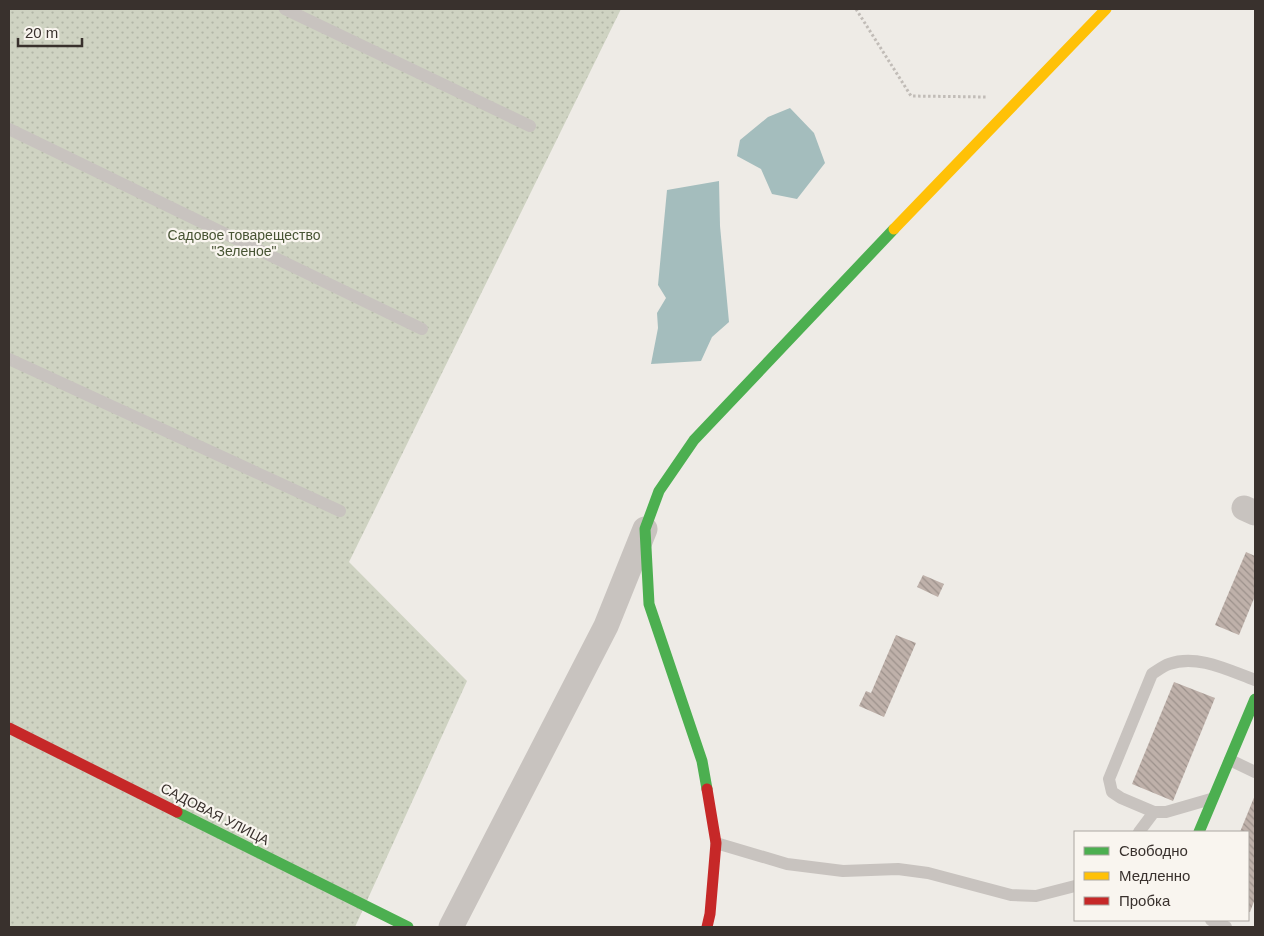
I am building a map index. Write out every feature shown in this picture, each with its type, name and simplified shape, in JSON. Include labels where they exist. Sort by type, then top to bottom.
[{"type":"street","points":[[450,927],[606,626],[659,491],[694,440],[1106,9]]},
{"type":"street","points":[[645,529],[649,604],[702,761],[716,843],[710,914],[706,927]]},
{"type":"street","points":[[1199,831],[1255,699]]},
{"type":"street","name":"САДОВАЯ УЛИЦА","points":[[9,728],[408,927]]},
{"type":"lane","points":[[285,9],[530,126]]},
{"type":"lane","points":[[9,129],[422,329]]},
{"type":"lane","points":[[9,359],[340,512]]},
{"type":"lane","points":[[1213,799],[1166,812],[1154,812],[1121,798],[1112,792],[1109,779],[1152,674],[1167,664],[1185,661],[1209,664],[1255,680]]},
{"type":"lane","points":[[1230,760],[1255,772]]},
{"type":"lane","points":[[1140,831],[1154,812]]},
{"type":"lane","points":[[716,843],[787,864],[843,871],[898,869],[928,873],[1011,895],[1036,896],[1074,886]]},
{"type":"lane","points":[[1213,921],[1226,927]]},
{"type":"path","points":[[856,9],[911,96],[1020,97]]},
{"type":"green space","name":"Садовое товарещество \"Зеленое\"","points":[[9,9],[621,9],[349,562],[467,681],[355,927],[9,927]]},
{"type":"water","points":[[790,108],[814,133],[825,163],[797,199],[772,194],[761,169],[737,156],[740,140],[768,117]]},
{"type":"water","points":[[719,181],[720,226],[729,322],[712,337],[701,361],[651,364],[658,328],[657,313],[666,298],[658,285],[667,190]]},
{"type":"building","points":[[1246,552],[1255,556],[1255,596],[1239,635],[1215,625]]},
{"type":"building","points":[[923,575],[944,584],[938,597],[917,587]]},
{"type":"building","points":[[896,635],[916,643],[884,717],[859,706],[866,691],[871,693]]},
{"type":"building","points":[[1174,682],[1215,698],[1173,801],[1132,784]]},
{"type":"building","points":[[1255,795],[1255,899],[1250,912],[1249,831],[1240,831]]},
{"type":"traffic: fast","points":[[707,789],[702,761],[649,604],[645,529],[659,491],[694,440],[894,229]]},
{"type":"traffic: fast","points":[[1199,831],[1255,699]]},
{"type":"traffic: fast","points":[[177,812],[408,927]]},
{"type":"traffic: slow","points":[[894,229],[1106,9]]},
{"type":"traffic: jam","points":[[9,728],[177,812]]},
{"type":"traffic: jam","points":[[707,789],[716,843],[710,914],[707,927]]}]
